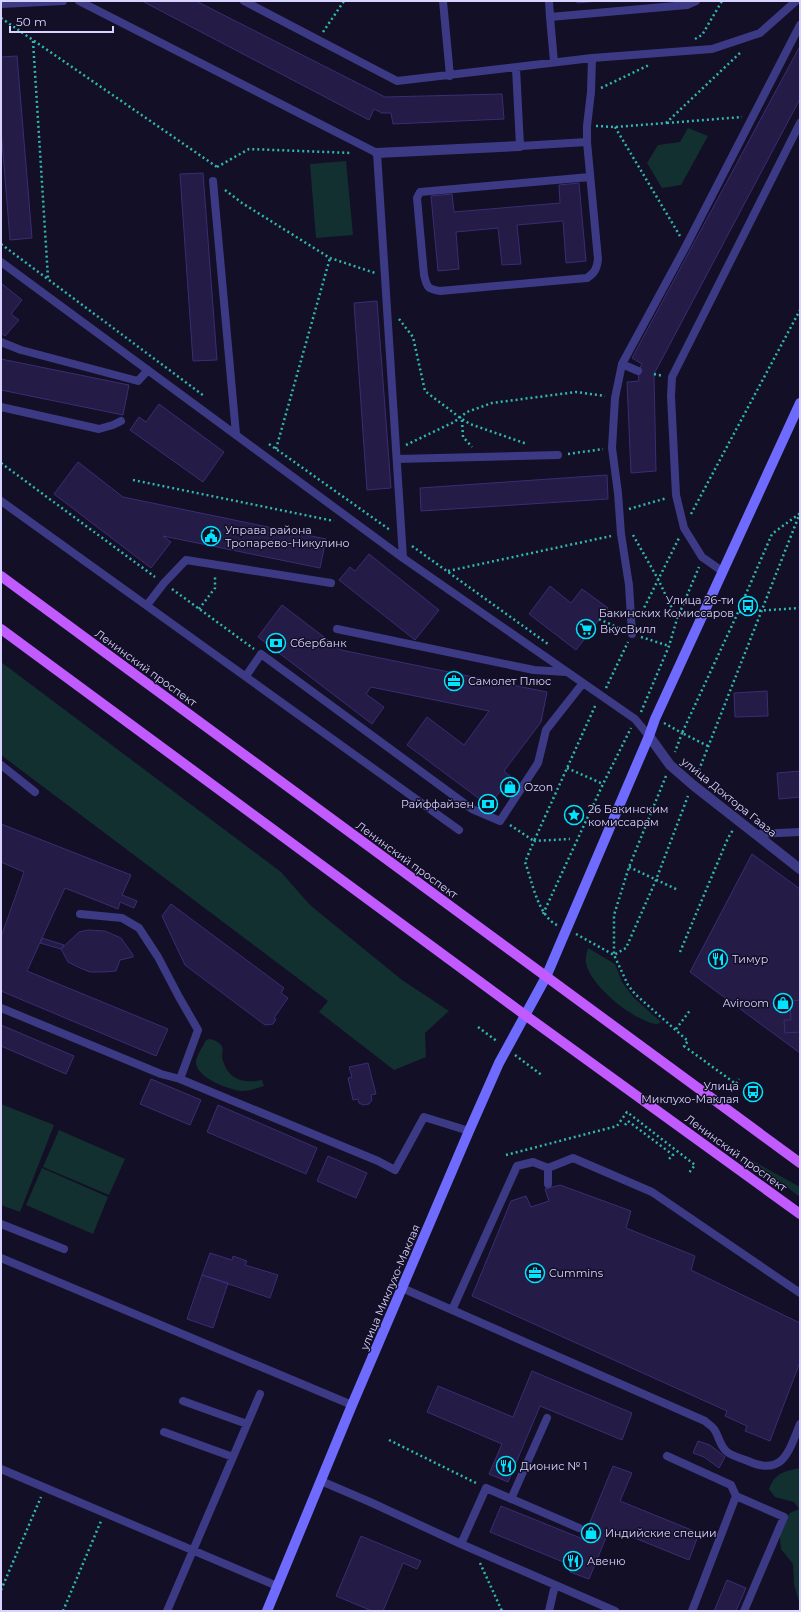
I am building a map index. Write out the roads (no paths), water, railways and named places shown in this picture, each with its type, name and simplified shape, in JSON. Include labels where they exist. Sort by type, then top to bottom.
[{"type":"main road","points":[[546,977],[655,719],[800,403]]},
{"type":"main road","name":"Ленинский проспект","points":[[1,576],[800,1163]]},
{"type":"main road","name":"Ленинский проспект","points":[[1,629],[525,1015],[800,1214]]},
{"type":"main road","name":"улица Миклухо-Маклая","points":[[267,1611],[352,1405],[469,1131],[499,1063],[546,977]]},
{"type":"street","points":[[377,154],[520,146]]},
{"type":"street","name":"улица Доктора Гааза","points":[[649,736],[670,765],[693,785],[800,869]]},
{"type":"lane","points":[[1,4],[63,1]]},
{"type":"lane","points":[[79,1],[377,154],[403,558]]},
{"type":"lane","points":[[244,1],[397,81],[450,76],[592,58],[712,49],[760,33],[796,1]]},
{"type":"lane","points":[[443,1],[450,76]]},
{"type":"lane","points":[[549,1],[554,62]]},
{"type":"lane","points":[[550,17],[687,5],[696,1]]},
{"type":"lane","points":[[632,634],[629,585],[621,534],[612,448],[615,398],[622,364],[686,246],[800,25]]},
{"type":"lane","points":[[590,177],[420,192],[417,198],[424,275],[427,286],[432,290],[440,291],[587,278],[596,269],[598,259],[587,142],[592,58]]},
{"type":"lane","points":[[516,68],[520,146],[587,142]]},
{"type":"lane","points":[[722,571],[702,557],[684,528],[676,495],[671,396],[672,377],[800,123]]},
{"type":"lane","points":[[213,181],[236,434]]},
{"type":"lane","points":[[1,262],[403,558],[635,719],[649,736]]},
{"type":"lane","points":[[1,342],[21,350],[138,381],[148,370]]},
{"type":"lane","points":[[622,364],[638,371]]},
{"type":"lane","points":[[1,407],[99,429],[121,421]]},
{"type":"lane","points":[[396,459],[558,455]]},
{"type":"lane","points":[[1,501],[459,830]]},
{"type":"lane","points":[[147,605],[164,583],[186,560],[330,583]]},
{"type":"lane","points":[[337,629],[534,670],[568,673]]},
{"type":"lane","points":[[246,676],[261,654],[472,809],[500,820],[538,763],[546,730],[583,683]]},
{"type":"lane","points":[[1,765],[35,792]]},
{"type":"lane","points":[[755,834],[800,832]]},
{"type":"lane","points":[[80,914],[122,918],[139,928],[158,957],[198,1030],[180,1079]]},
{"type":"lane","points":[[1,1008],[161,1074],[180,1079],[378,1161],[395,1170],[424,1116],[469,1131]]},
{"type":"lane","points":[[452,1310],[517,1166],[533,1162],[548,1168],[573,1158],[652,1192],[800,1293]]},
{"type":"lane","points":[[548,1168],[548,1184]]},
{"type":"lane","points":[[1,1224],[64,1248]]},
{"type":"lane","points":[[1,1258],[352,1405]]},
{"type":"lane","points":[[402,1288],[705,1421],[714,1429],[720,1445],[727,1452],[752,1463],[762,1466],[772,1465],[784,1460],[800,1424]]},
{"type":"lane","points":[[167,1611],[260,1394]]},
{"type":"lane","points":[[183,1402],[247,1424]]},
{"type":"lane","points":[[511,1499],[547,1418]]},
{"type":"lane","points":[[164,1432],[233,1457]]},
{"type":"lane","points":[[667,1456],[731,1485],[736,1496],[784,1517],[744,1611]]},
{"type":"lane","points":[[1,1468],[277,1586]]},
{"type":"lane","points":[[321,1481],[555,1585],[602,1608],[615,1611]]},
{"type":"lane","points":[[461,1544],[486,1488],[579,1528]]},
{"type":"lane","points":[[692,1611],[736,1496]]},
{"type":"lane","points":[[549,1611],[555,1585]]},
{"type":"place","name":"Управа района Тропарево-Никулино","points":[[211,536]]},
{"type":"place","name":"Улица 26-ти Бакинских Комиссаров","points":[[748,606]]},
{"type":"place","name":"ВкусВилл","points":[[586,629]]},
{"type":"place","name":"Сбербанк","points":[[276,643]]},
{"type":"place","name":"Самолет Плюс","points":[[454,681]]},
{"type":"place","name":"Ozon","points":[[510,787]]},
{"type":"place","name":"Райффайзен","points":[[488,804]]},
{"type":"place","name":"26 Бакинским комиссарам","points":[[574,815]]},
{"type":"place","name":"Тимур","points":[[718,959]]},
{"type":"place","name":"Aviroom","points":[[783,1003]]},
{"type":"place","name":"Улица Миклухо-Маклая","points":[[753,1092]]},
{"type":"place","name":"Cummins","points":[[535,1273]]},
{"type":"place","name":"Дионис № 1","points":[[506,1466]]},
{"type":"place","name":"Индийские специи","points":[[591,1533]]},
{"type":"place","name":"Авеню","points":[[573,1561]]}]
